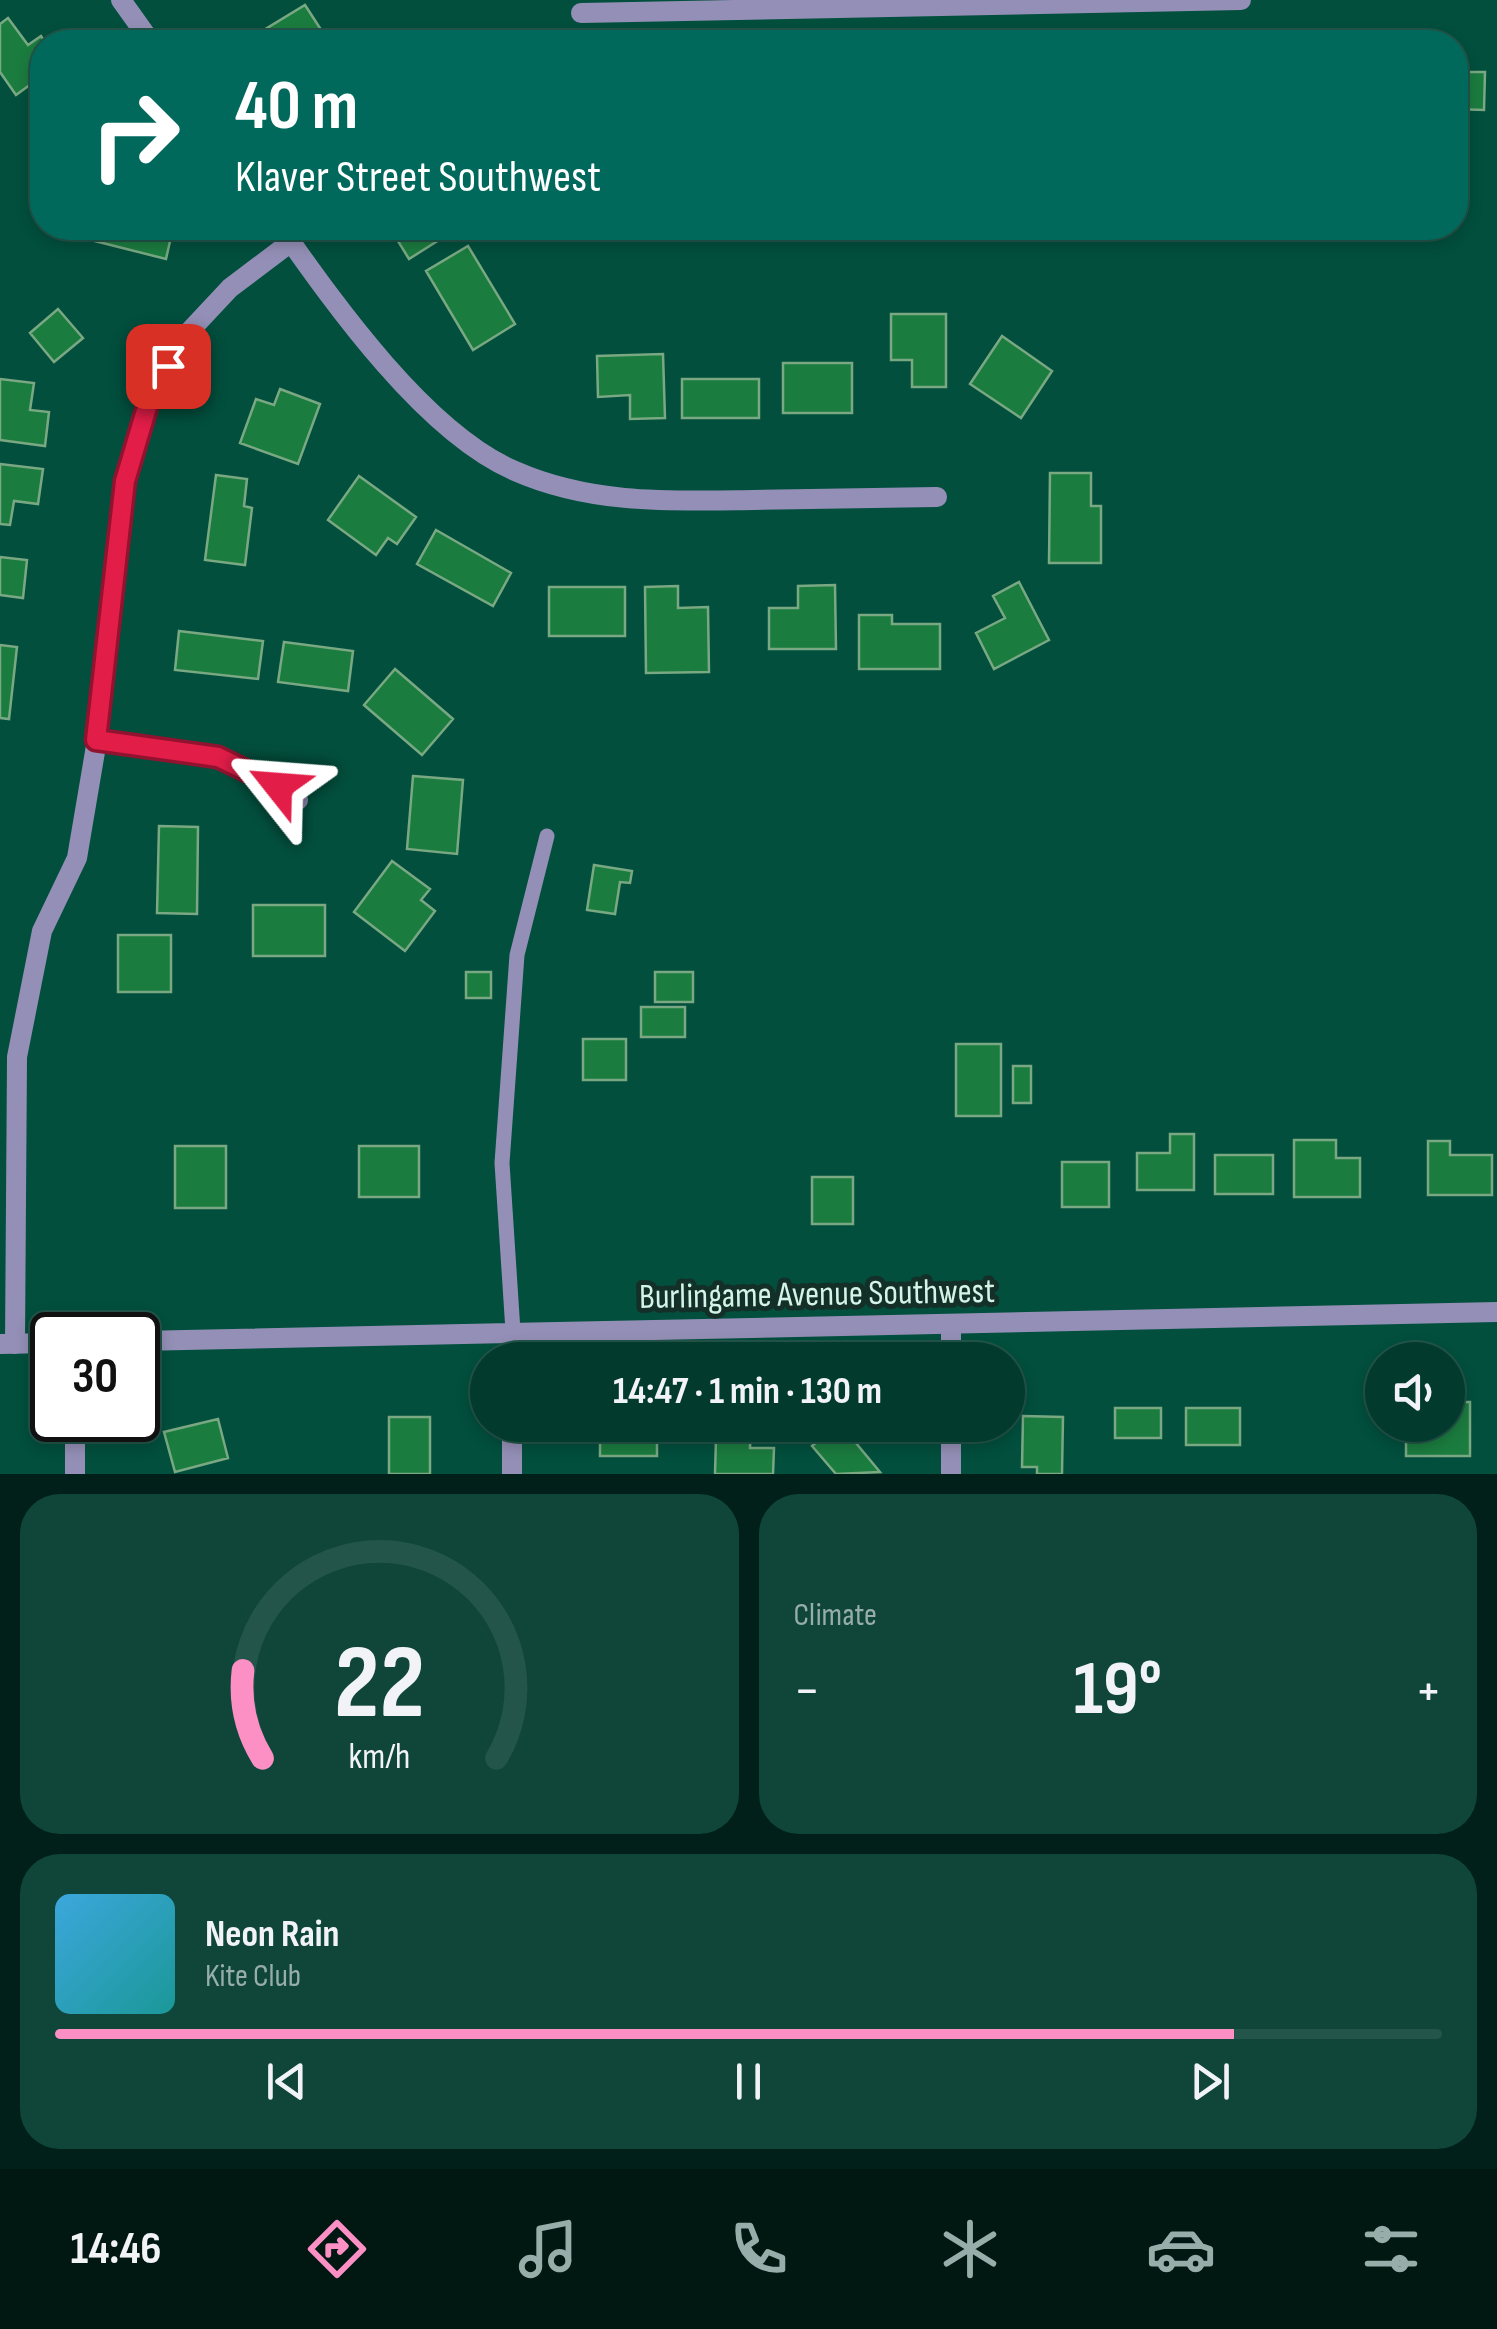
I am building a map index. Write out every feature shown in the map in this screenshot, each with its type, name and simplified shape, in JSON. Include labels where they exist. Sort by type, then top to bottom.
[{"type":"street","points":[[121,0],[142,30]]},
{"type":"street","points":[[582,13],[1241,0]]},
{"type":"street","points":[[8,1344],[18,1057],[42,931],[78,858],[96,740],[125,481],[150,397],[186,335],[281,240]]},
{"type":"street","points":[[290,240],[404,386],[460,436],[512,470],[566,489],[637,501],[937,497]]},
{"type":"street","points":[[96,740],[218,757],[257,773],[298,800]]},
{"type":"street","name":"Burlingame Avenue Southwest","points":[[160,1339],[1497,1312]]},
{"type":"street","points":[[950,1324],[950,1342]]},
{"type":"street","points":[[513,1331],[513,1342]]},
{"type":"street","points":[[75,1474],[76,1442]]},
{"type":"street","points":[[512,1442],[512,1474]]},
{"type":"street","points":[[951,1442],[952,1474]]},
{"type":"lane","points":[[513,1331],[502,1163],[516,955],[547,836]]},
{"type":"building","points":[[305,5],[321,30],[264,30]]},
{"type":"building","points":[[8,18],[30,44],[30,85],[16,95],[0,72],[0,24]]},
{"type":"building","points":[[1468,72],[1485,72],[1484,110],[1468,109]]},
{"type":"building","points":[[91,240],[170,240],[166,259]]},
{"type":"building","points":[[397,240],[439,240],[409,259]]},
{"type":"building","points":[[468,246],[515,324],[473,350],[426,271]]},
{"type":"building","points":[[58,309],[83,338],[54,362],[30,333]]},
{"type":"building","points":[[891,314],[946,314],[946,387],[912,387],[912,360],[891,360]]},
{"type":"building","points":[[1002,336],[1052,371],[1021,418],[970,384]]},
{"type":"building","points":[[663,354],[665,418],[630,419],[630,395],[598,397],[597,356]]},
{"type":"building","points":[[783,363],[852,363],[852,413],[783,413]]},
{"type":"building","points":[[0,379],[34,383],[30,410],[49,412],[45,446],[0,440]]},
{"type":"building","points":[[682,379],[759,379],[759,418],[682,418]]},
{"type":"building","points":[[280,389],[320,404],[298,464],[240,443],[256,399],[274,405]]},
{"type":"building","points":[[0,464],[43,469],[38,504],[14,501],[10,525],[0,524]]},
{"type":"building","points":[[1050,473],[1091,473],[1091,506],[1101,506],[1101,563],[1049,563]]},
{"type":"building","points":[[216,475],[247,479],[244,506],[252,508],[245,565],[205,560]]},
{"type":"building","points":[[359,476],[416,517],[397,544],[388,538],[376,555],[328,520]]},
{"type":"building","points":[[436,530],[511,573],[493,606],[417,564]]},
{"type":"building","points":[[0,557],[27,560],[23,598],[0,595]]},
{"type":"building","points":[[1019,582],[1049,640],[994,669],[976,633],[1005,618],[993,596]]},
{"type":"building","points":[[835,585],[836,649],[769,649],[769,608],[798,608],[798,586]]},
{"type":"building","points":[[678,586],[678,608],[708,607],[709,672],[646,673],[645,587]]},
{"type":"building","points":[[549,587],[625,587],[625,636],[549,636]]},
{"type":"building","points":[[859,615],[892,615],[892,624],[940,624],[940,669],[859,669]]},
{"type":"building","points":[[179,631],[263,641],[258,679],[175,670]]},
{"type":"building","points":[[284,642],[353,651],[348,691],[278,682]]},
{"type":"building","points":[[0,645],[17,647],[9,719],[0,718]]},
{"type":"building","points":[[395,669],[453,719],[422,755],[364,705]]},
{"type":"building","points":[[413,776],[463,780],[457,854],[407,849]]},
{"type":"building","points":[[159,826],[198,827],[197,914],[157,913]]},
{"type":"building","points":[[392,861],[430,889],[421,900],[435,911],[405,951],[354,912]]},
{"type":"building","points":[[594,865],[632,871],[630,883],[620,882],[615,914],[587,910]]},
{"type":"building","points":[[253,905],[325,905],[325,956],[253,956]]},
{"type":"building","points":[[118,935],[171,935],[171,992],[118,992]]},
{"type":"building","points":[[466,972],[491,972],[491,998],[466,998]]},
{"type":"building","points":[[655,972],[693,972],[693,1002],[655,1002]]},
{"type":"building","points":[[641,1007],[685,1007],[685,1037],[641,1037]]},
{"type":"building","points":[[583,1039],[626,1039],[626,1080],[583,1080]]},
{"type":"building","points":[[956,1044],[1001,1044],[1001,1116],[956,1116]]},
{"type":"building","points":[[1013,1066],[1031,1066],[1031,1103],[1013,1103]]},
{"type":"building","points":[[1170,1134],[1194,1134],[1194,1190],[1137,1190],[1137,1153],[1170,1153]]},
{"type":"building","points":[[1294,1140],[1336,1140],[1336,1158],[1360,1158],[1360,1197],[1294,1197]]},
{"type":"building","points":[[1428,1141],[1450,1141],[1450,1155],[1492,1155],[1492,1195],[1428,1195]]},
{"type":"building","points":[[175,1146],[226,1146],[226,1208],[175,1208]]},
{"type":"building","points":[[359,1146],[419,1146],[419,1197],[359,1197]]},
{"type":"building","points":[[1215,1155],[1273,1155],[1273,1194],[1215,1194]]},
{"type":"building","points":[[1062,1162],[1109,1162],[1109,1207],[1062,1207]]},
{"type":"building","points":[[812,1177],[853,1177],[853,1224],[812,1224]]},
{"type":"building","points":[[1465,1402],[1470,1402],[1470,1456],[1406,1456],[1406,1442],[1465,1442]]},
{"type":"building","points":[[1115,1408],[1161,1408],[1161,1438],[1115,1438]]},
{"type":"building","points":[[1186,1408],[1240,1408],[1240,1445],[1186,1445]]},
{"type":"building","points":[[1025,1416],[1063,1417],[1062,1474],[1037,1474],[1037,1467],[1022,1467]]},
{"type":"building","points":[[389,1417],[430,1417],[430,1474],[389,1474]]},
{"type":"building","points":[[218,1419],[228,1458],[175,1472],[164,1432]]},
{"type":"building","points":[[600,1442],[657,1442],[657,1456],[600,1456]]},
{"type":"building","points":[[716,1442],[750,1442],[750,1448],[774,1448],[773,1474],[715,1474]]},
{"type":"building","points":[[817,1442],[855,1442],[880,1472],[836,1474],[812,1446]]},
{"type":"route","points":[[168,366],[150,397],[125,481],[96,740],[218,757],[278,786]]}]
